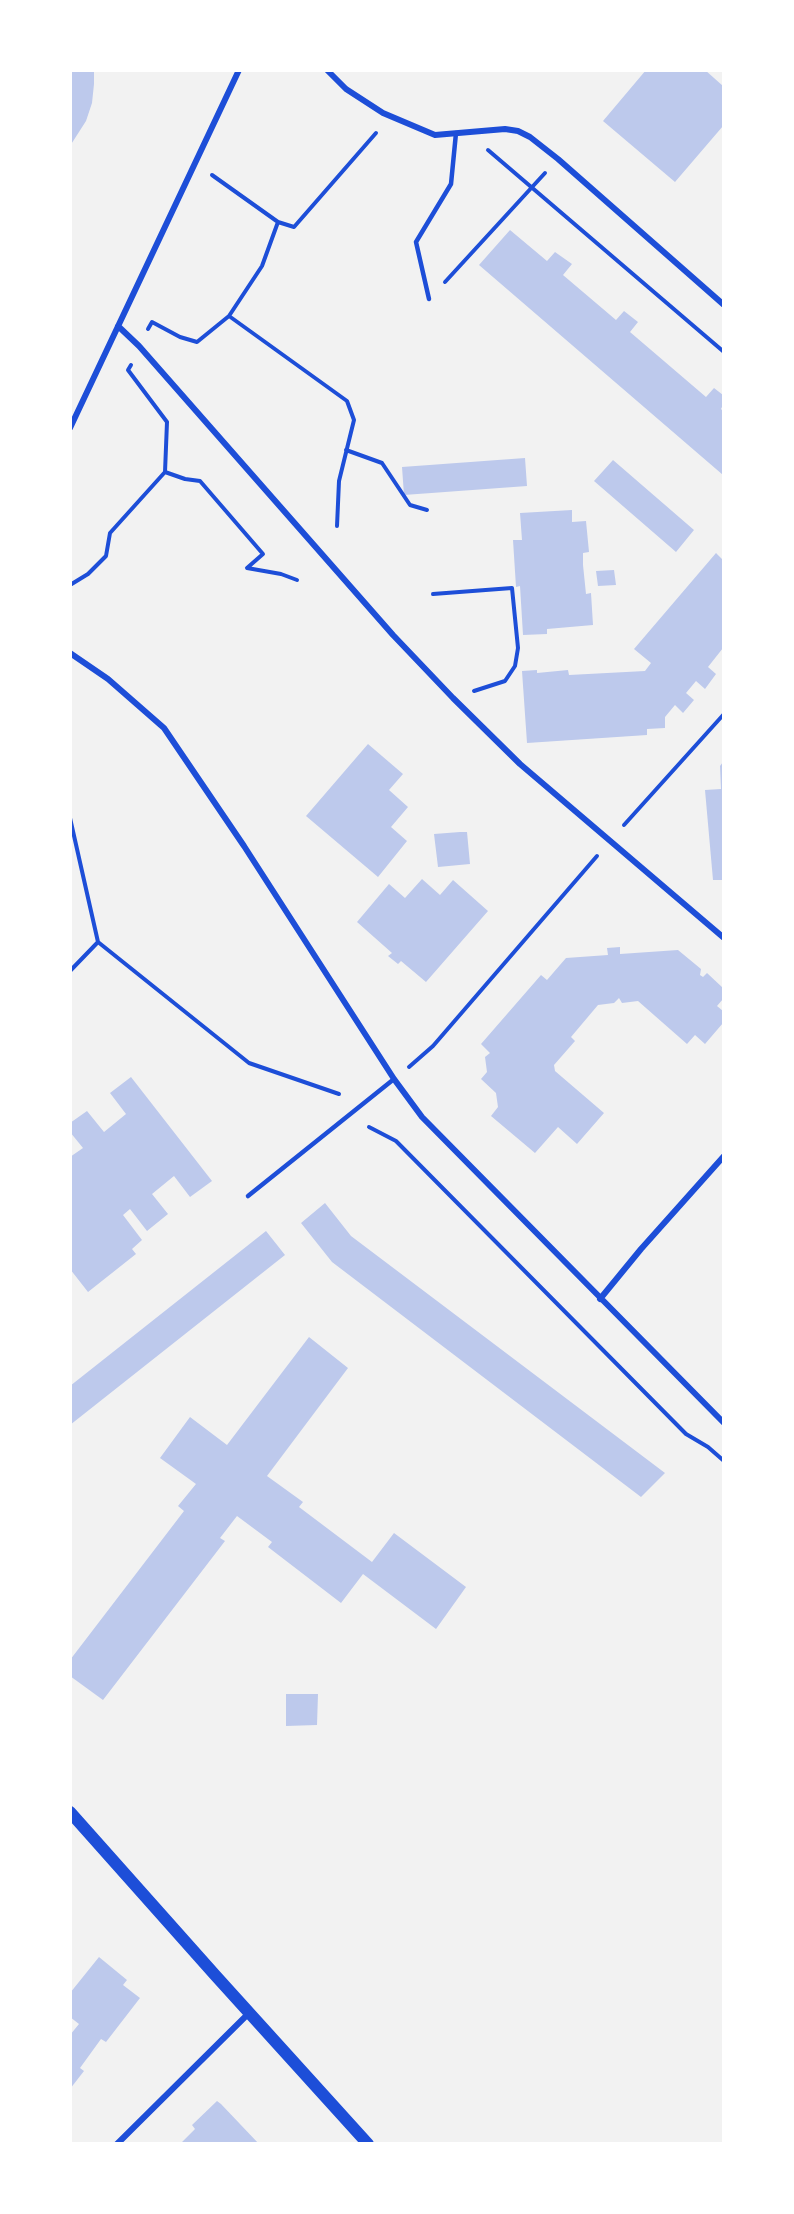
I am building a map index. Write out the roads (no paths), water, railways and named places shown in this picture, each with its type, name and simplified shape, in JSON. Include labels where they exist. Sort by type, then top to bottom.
[{"type":"main road","points":[[70,1812],[368,2144]]},
{"type":"street","points":[[70,428],[239,70]]},
{"type":"street","points":[[327,70],[346,88],[390,116],[435,135],[518,131],[530,137],[723,305]]},
{"type":"street","points":[[118,326],[139,346],[393,635],[453,698],[520,764],[723,938]]},
{"type":"street","points":[[70,653],[108,680],[164,728],[244,846],[394,1079],[422,1117],[723,1423]]},
{"type":"street","points":[[600,1299],[723,1156]]},
{"type":"street","points":[[117,2144],[249,2013]]},
{"type":"lane","points":[[429,299],[416,242],[451,184],[456,133]]},
{"type":"lane","points":[[248,1196],[394,1079]]}]
